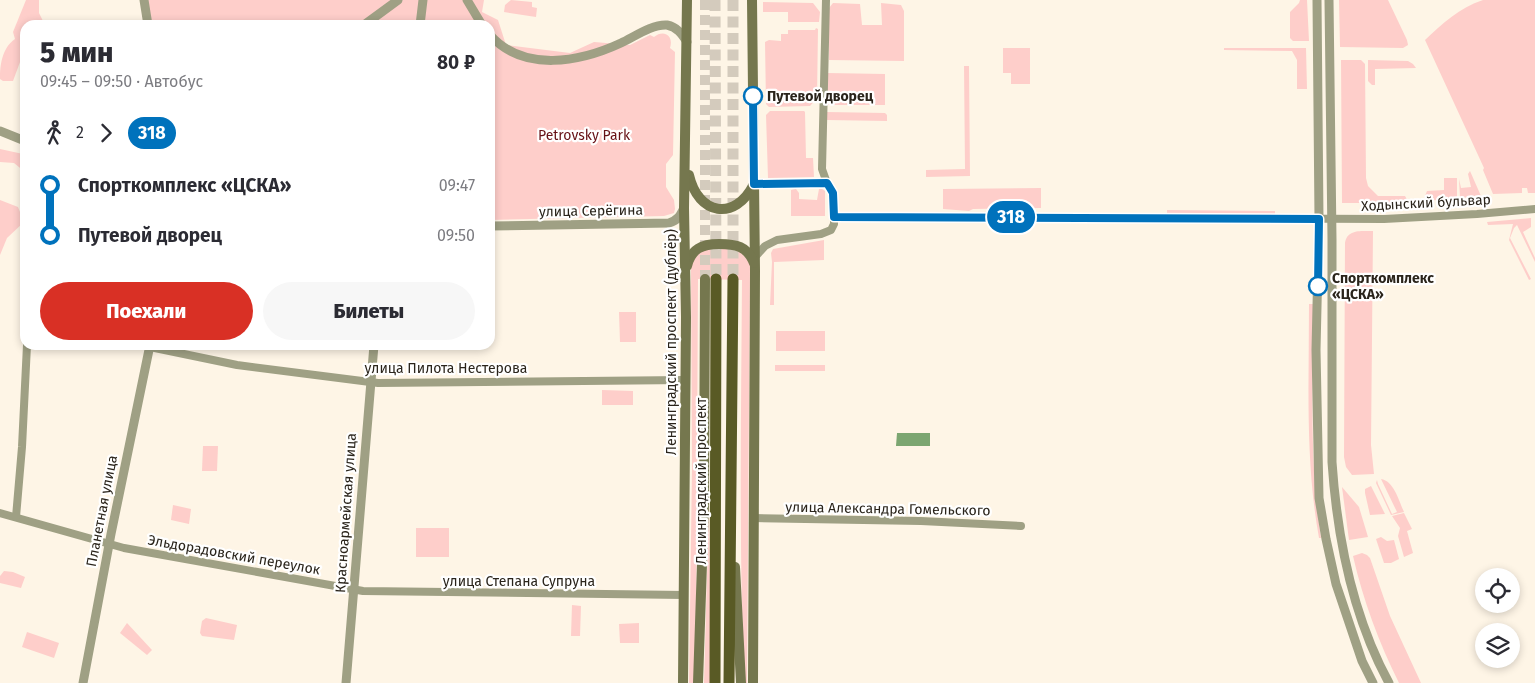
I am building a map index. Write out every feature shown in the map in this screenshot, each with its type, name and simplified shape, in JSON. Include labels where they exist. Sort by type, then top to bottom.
[{"type":"main road","name":"Ленинградский проспект (дублёр)","points":[[683,683],[684,208],[687,0]]},
{"type":"main road","points":[[752,0],[755,257],[753,683]]},
{"type":"main road","points":[[686,156],[694,191],[698,198],[708,206],[722,209],[735,206],[745,199],[754,184]]},
{"type":"main road","points":[[685,272],[690,255],[694,250],[709,244],[734,244],[745,248],[752,257],[755,271]]},
{"type":"main road","points":[[698,683],[710,279]]},
{"type":"main road","name":"Ленинградский проспект","points":[[710,279],[715,683]]},
{"type":"main road","name":"Ленинградский проспект","points":[[729,683],[733,279]]},
{"type":"main road","points":[[731,505],[742,683]]},
{"type":"street","points":[[144,0],[147,20]]},
{"type":"street","points":[[371,20],[398,0]]},
{"type":"street","points":[[421,20],[423,0]]},
{"type":"street","points":[[467,0],[479,20]]},
{"type":"street","points":[[755,257],[765,246],[777,240],[829,232],[834,224],[833,193],[822,169],[826,0]]},
{"type":"street","points":[[1317,0],[1319,219],[1316,359],[1319,498],[1336,584],[1362,661],[1373,683]]},
{"type":"street","points":[[1329,0],[1332,219],[1332,462],[1334,492],[1340,537],[1358,605],[1373,648],[1389,683]]},
{"type":"street","points":[[495,40],[504,49],[520,56],[555,61],[569,60],[598,52],[652,28],[666,25],[681,33],[687,42]]},
{"type":"street","points":[[0,131],[20,140]]},
{"type":"street","points":[[754,184],[827,183]]},
{"type":"street","name":"улица Серёгина","points":[[495,226],[669,223],[680,217],[684,208]]},
{"type":"street","name":"Ходынский бульвар","points":[[834,217],[1332,219],[1414,218],[1535,209]]},
{"type":"street","points":[[16,517],[27,350]]},
{"type":"street","name":"Планетная улица","points":[[83,683],[109,544],[149,350]]},
{"type":"street","name":"улица Пилота Нестерова","points":[[169,350],[237,364],[370,382],[685,380]]},
{"type":"street","name":"Красноармейская улица","points":[[346,683],[373,350]]},
{"type":"street","name":"Эльдорадовский переулок","points":[[0,513],[124,548],[354,589]]},
{"type":"street","name":"улица Александра Гомельского","points":[[753,518],[920,521],[1021,526]]},
{"type":"street","name":"улица Степана Супруна","points":[[354,589],[414,593],[684,595]]},
{"type":"green space","points":[[26,0],[39,0],[39,13],[42,20],[20,20],[20,62],[13,81],[3,81],[0,79],[3,57],[7,47],[15,39],[13,32]]},
{"type":"green space","name":"Petrovsky Park","points":[[148,0],[484,0],[482,12],[498,20],[506,45],[570,53],[594,42],[630,45],[650,35],[654,37],[665,34],[671,40],[670,48],[675,52],[673,155],[666,164],[666,187],[674,200],[674,213],[664,216],[495,220],[495,20],[150,20]]},
{"type":"green space","points":[[511,0],[532,2],[532,7],[537,8],[536,17],[504,12],[505,5]]},
{"type":"green space","points":[[1300,0],[1307,0],[1309,41],[1293,41],[1290,38],[1290,12]]},
{"type":"green space","points":[[1339,0],[1388,0],[1408,45],[1403,48],[1340,47]]},
{"type":"green space","points":[[1483,0],[1535,0],[1535,193],[1528,193],[1527,188],[1522,188],[1522,193],[1493,194],[1483,170],[1484,168],[1425,40],[1459,12]]},
{"type":"green space","points":[[763,2],[813,3],[820,12],[819,22],[788,22],[788,12],[763,12]]},
{"type":"green space","points":[[833,3],[860,4],[862,25],[882,25],[881,3],[901,5],[904,11],[904,61],[829,60],[829,8]]},
{"type":"green space","points":[[816,28],[818,29],[817,98],[810,106],[769,107],[766,104],[765,42],[769,40],[781,41],[781,34],[788,34],[788,30],[815,30]]},
{"type":"green space","points":[[1003,48],[1030,48],[1030,84],[1011,84],[1011,73],[1003,73]]},
{"type":"green space","points":[[1224,48],[1306,48],[1307,89],[1297,89],[1297,60],[1292,51],[1224,50]]},
{"type":"green space","points":[[1341,60],[1361,60],[1365,64],[1366,178],[1368,186],[1378,196],[1405,196],[1409,203],[1342,203]]},
{"type":"green space","points":[[1368,60],[1408,61],[1416,68],[1375,69],[1375,85],[1372,85],[1368,81]]},
{"type":"green space","points":[[964,66],[969,66],[970,176],[926,177],[926,170],[965,169]]},
{"type":"green space","points":[[827,73],[885,74],[885,105],[827,105]]},
{"type":"green space","points":[[770,111],[805,112],[806,158],[813,158],[814,177],[768,178],[766,115]]},
{"type":"green space","points":[[827,112],[885,113],[887,121],[827,120]]},
{"type":"green space","points":[[0,149],[20,153],[20,168],[14,163],[0,162]]},
{"type":"green space","points":[[1470,171],[1481,196],[1460,198],[1459,179],[1461,188],[1471,187],[1468,174]]},
{"type":"green space","points":[[1444,178],[1457,178],[1457,198],[1426,201],[1427,191],[1444,190]]},
{"type":"green space","points":[[1041,188],[1041,208],[973,209],[969,211],[943,209],[943,189]]},
{"type":"green space","points":[[796,189],[799,193],[799,199],[817,200],[819,189],[825,191],[825,216],[791,216],[791,190]]},
{"type":"green space","points":[[0,200],[18,207],[20,226],[7,238],[0,255]]},
{"type":"green space","points":[[1167,210],[1275,211],[1275,214],[1167,213]]},
{"type":"green space","points":[[1531,218],[1531,227],[1523,232],[1535,262],[1517,225],[1510,238],[1531,279],[1529,280],[1509,240],[1513,224],[1488,225],[1487,222]]},
{"type":"green space","points":[[1373,231],[1371,445],[1374,474],[1352,475],[1346,467],[1344,457],[1345,243],[1346,238],[1352,233]]},
{"type":"green space","points":[[824,240],[824,260],[774,262],[774,305],[770,305],[771,253],[773,249]]},
{"type":"green space","points":[[705,248],[738,249],[750,263],[747,683],[744,683],[741,582],[742,280],[698,279],[696,644],[694,683],[689,683],[692,468],[691,268],[694,256]]},
{"type":"green space","points":[[1309,304],[1313,304],[1313,451],[1321,538],[1319,538],[1315,509],[1310,451],[1308,392]]},
{"type":"green space","points":[[619,312],[636,312],[636,342],[620,342]]},
{"type":"green space","points":[[776,331],[825,331],[825,351],[776,351]]},
{"type":"green space","points":[[775,365],[825,365],[825,371],[775,371]]},
{"type":"green space","points":[[602,390],[633,391],[633,405],[602,405]]},
{"type":"green space","points":[[203,446],[218,446],[217,471],[202,471]]},
{"type":"green space","points":[[1381,479],[1393,487],[1404,512],[1391,515],[1376,483],[1377,480],[1392,514],[1397,512]]},
{"type":"green space","points":[[1371,486],[1385,514],[1370,515],[1365,489]]},
{"type":"green space","points":[[1342,487],[1359,507],[1368,537],[1349,540]]},
{"type":"green space","points":[[709,504],[711,683],[704,683]]},
{"type":"green space","points":[[173,505],[191,509],[189,524],[171,520]]},
{"type":"green space","points":[[1404,513],[1412,529],[1407,531],[1413,553],[1404,557],[1398,536],[1400,528],[1392,516]]},
{"type":"green space","points":[[416,528],[449,528],[449,557],[416,557]]},
{"type":"green space","points":[[1381,537],[1387,541],[1394,540],[1399,559],[1391,563],[1384,563],[1376,539]]},
{"type":"green space","points":[[1362,553],[1370,558],[1390,616],[1421,683],[1399,683],[1392,668],[1372,621],[1357,572],[1353,556]]},
{"type":"green space","points":[[4,571],[13,572],[25,577],[21,588],[0,583],[0,576]]},
{"type":"green space","points":[[572,605],[581,606],[580,636],[571,636]]},
{"type":"green space","points":[[206,618],[237,625],[234,640],[202,636],[200,633],[202,621]]},
{"type":"green space","points":[[127,623],[152,650],[147,655],[120,633]]},
{"type":"green space","points":[[639,623],[639,643],[620,643],[619,624]]},
{"type":"green space","points":[[27,632],[59,643],[54,658],[22,647]]},
{"type":"shaded area","points":[[897,433],[930,433],[930,446],[896,446]]},
{"type":"tunnel","points":[[705,0],[705,279]]},
{"type":"tunnel","points":[[715,0],[716,279]]},
{"type":"tunnel","points":[[733,0],[733,279]]},
{"type":"bus line","name":"318","points":[[753,96],[754,184],[827,183],[833,193],[834,217],[1319,219],[1318,286]]},
{"type":"place","name":"Путевой дворец","points":[[753,96]]},
{"type":"place","name":"Спорткомплекс «ЦСКА»","points":[[1318,286]]}]
